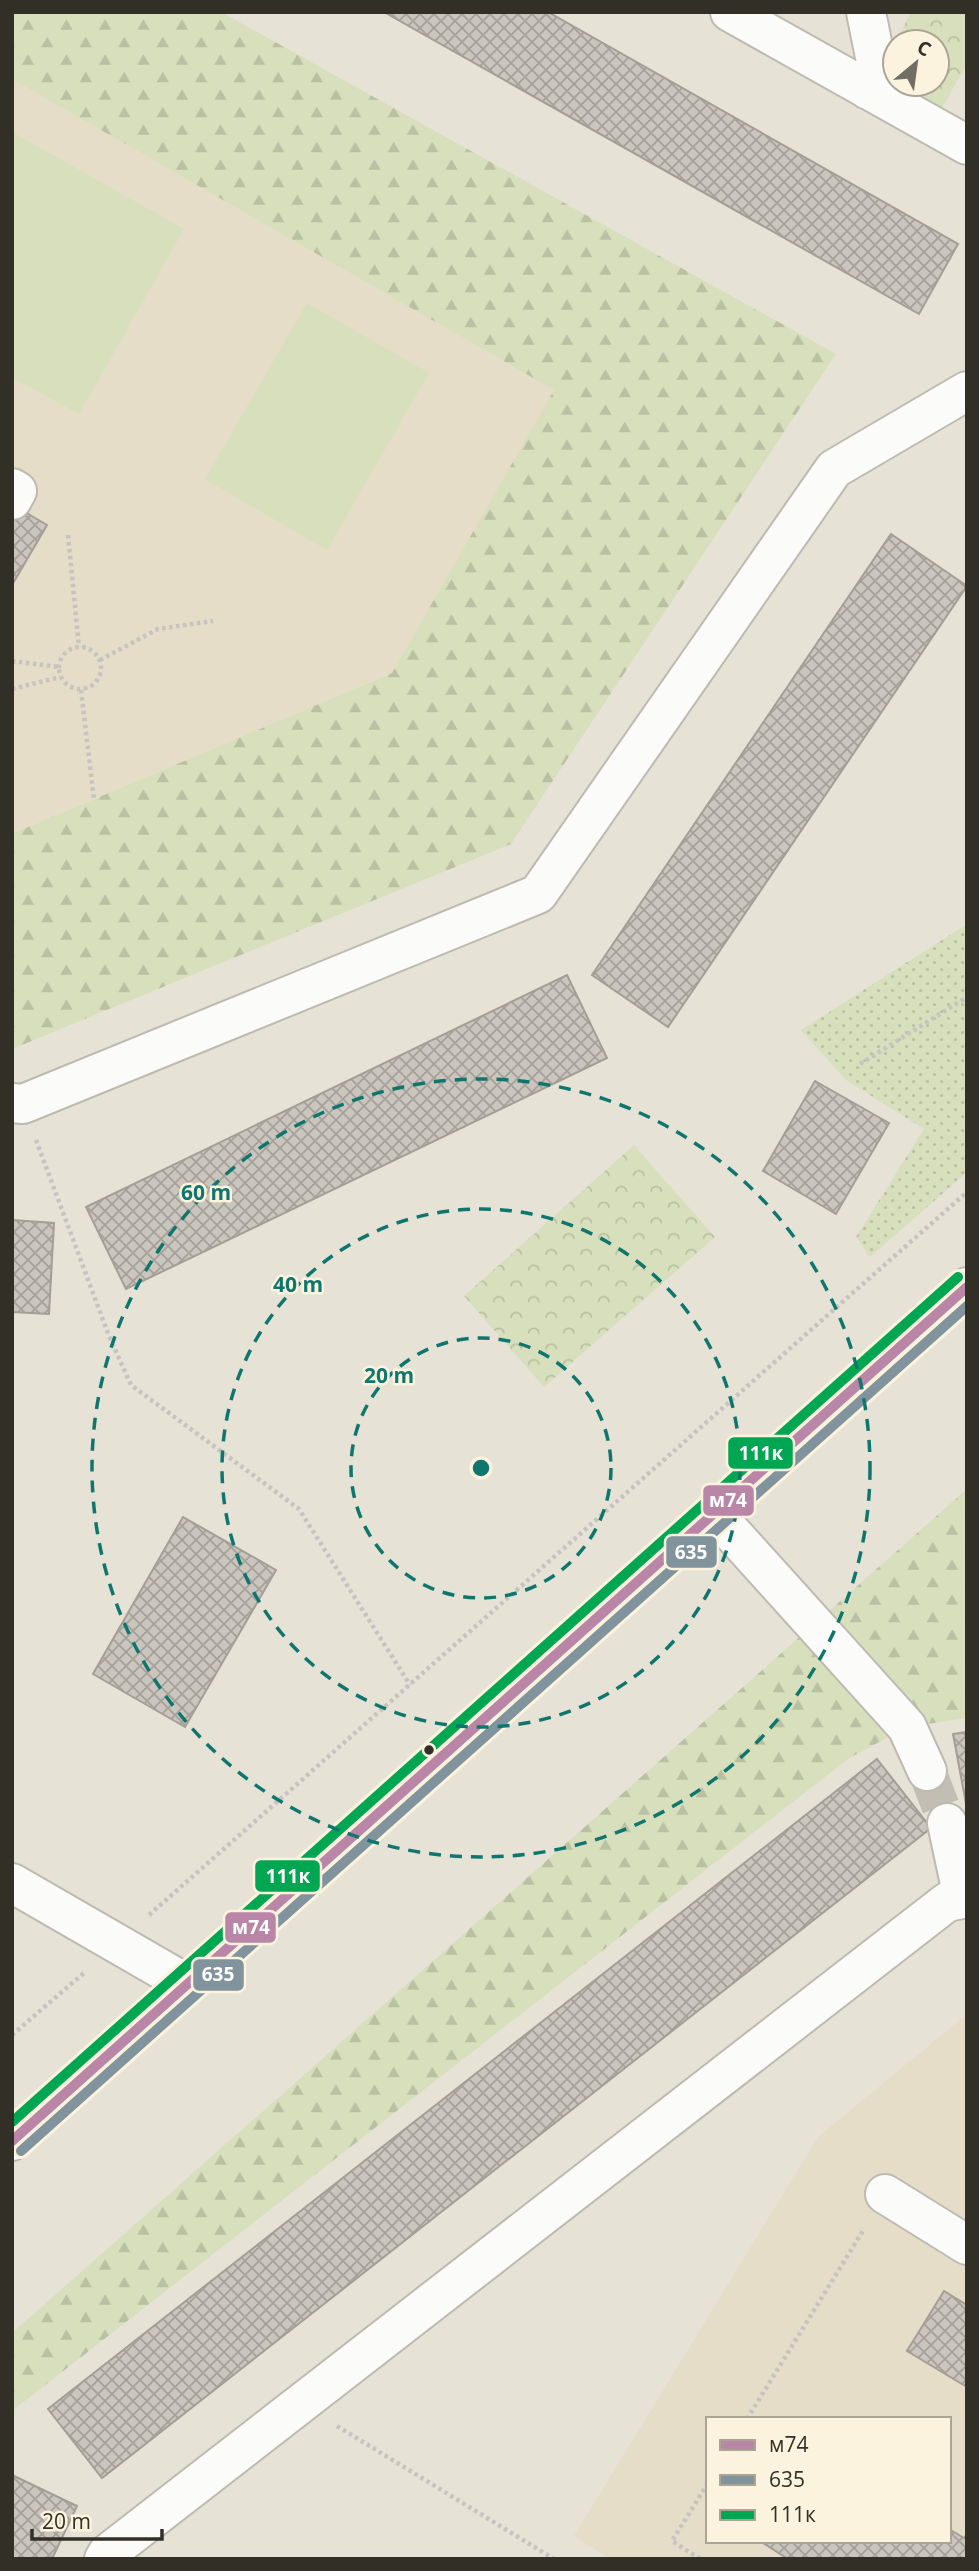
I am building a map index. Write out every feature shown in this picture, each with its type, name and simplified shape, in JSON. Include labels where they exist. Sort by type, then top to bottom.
[{"type":"street","points":[[730,12],[967,145]]},
{"type":"street","points":[[866,12],[879,77],[868,90]]},
{"type":"street","points":[[18,1103],[538,894],[834,469],[967,391]]},
{"type":"street","points":[[12,488],[18,491],[12,500]]},
{"type":"street","points":[[12,2141],[967,1287]]},
{"type":"street","points":[[715,1513],[907,1727],[927,1771]]},
{"type":"street","points":[[104,2559],[936,1910],[947,1902],[965,1898],[947,1823]]},
{"type":"street","points":[[12,1883],[187,1984]]},
{"type":"street","points":[[885,2194],[967,2245]]},
{"type":"path","points":[[68,535],[79,647]]},
{"type":"path","points":[[100,660],[158,629],[213,621]]},
{"type":"path","points":[[79,647],[90,649],[100,660],[102,667],[100,678],[95,684],[81,690],[70,687],[60,677],[59,667],[65,652],[79,647]]},
{"type":"path","points":[[12,661],[59,667]]},
{"type":"path","points":[[12,689],[60,677]]},
{"type":"path","points":[[81,690],[94,800]]},
{"type":"path","points":[[860,1064],[967,997]]},
{"type":"path","points":[[18,1103],[109,1336],[131,1385],[299,1509],[410,1685]]},
{"type":"path","points":[[12,2035],[967,1192]]},
{"type":"path","points":[[748,2417],[885,2194]]},
{"type":"path","points":[[301,2403],[554,2559]]},
{"type":"path","points":[[700,2559],[672,2541],[706,2486]]},
{"type":"shaded area","points":[[12,79],[554,390],[392,673],[12,834]]},
{"type":"shaded area","points":[[967,2014],[967,2559],[610,2559],[574,2536],[818,2137]]},
{"type":"green space","points":[[12,12],[221,12],[836,354],[511,844],[12,1049],[12,834],[392,673],[554,390],[12,79]]},
{"type":"green space","points":[[911,12],[967,12],[967,64],[951,92],[951,28],[903,28]]},
{"type":"green space","points":[[917,98],[947,98],[940,111]]},
{"type":"green space","points":[[12,132],[184,229],[79,414],[12,377]]},
{"type":"green space","points":[[307,303],[429,373],[327,550],[205,479]]},
{"type":"green space","points":[[967,924],[967,1172],[870,1257],[856,1237],[924,1129],[846,1080],[801,1030]]},
{"type":"green space","points":[[634,1145],[715,1237],[544,1387],[464,1296]]},
{"type":"green space","points":[[967,1489],[967,1718],[907,1727],[848,1759],[12,2411],[12,2333]]},
{"type":"building","points":[[384,12],[548,12],[958,244],[919,314]]},
{"type":"building","points":[[18,508],[47,525],[12,585],[12,517]]},
{"type":"building","points":[[891,534],[967,586],[668,1027],[592,975]]},
{"type":"building","points":[[567,975],[607,1058],[126,1289],[86,1207]]},
{"type":"building","points":[[815,1081],[889,1123],[836,1214],[763,1171]]},
{"type":"building","points":[[12,1220],[54,1223],[49,1314],[12,1312]]},
{"type":"building","points":[[183,1517],[276,1570],[185,1727],[93,1674]]},
{"type":"building","points":[[967,1732],[967,1809],[953,1734]]},
{"type":"building","points":[[877,1759],[931,1828],[102,2478],[48,2409]]},
{"type":"building","points":[[944,2291],[967,2305],[967,2387],[907,2351]]},
{"type":"building","points":[[12,2475],[77,2506],[52,2559],[12,2559]]},
{"type":"building","points":[[951,2530],[964,2538],[967,2534],[967,2559],[788,2559],[763,2543],[951,2543]]},
{"type":"tunnel","points":[[927,1771],[947,1823]]},
{"type":"transit line","name":"111к","points":[[12,2122],[958,1277]]},
{"type":"transit line","name":"м74","points":[[12,2141],[967,1287]]},
{"type":"transit line","name":"635","points":[[21,2151],[967,1306]]}]
